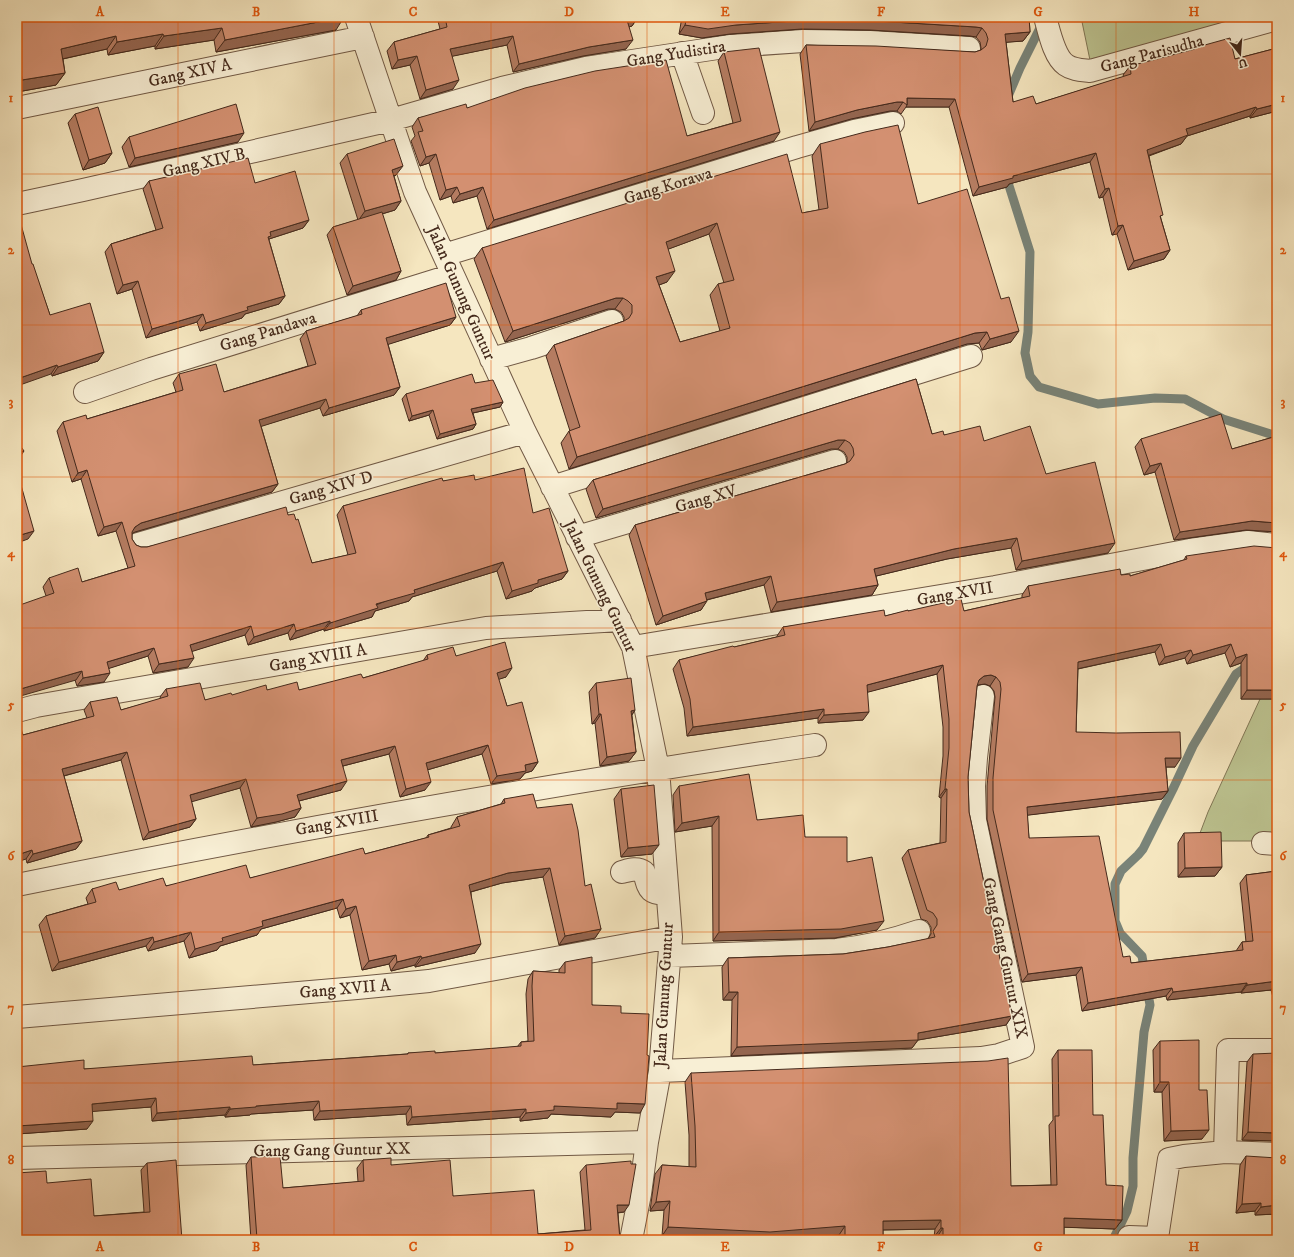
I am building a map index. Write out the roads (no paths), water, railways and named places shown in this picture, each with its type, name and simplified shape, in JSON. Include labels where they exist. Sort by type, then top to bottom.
[{"type":"street","name":"Gang Parisudha","points":[[1045,17],[1056,53],[1065,65],[1074,69],[1090,71],[1277,19]]},
{"type":"street","name":"Gang XIV A","points":[[17,108],[360,22]]},
{"type":"street","name":"Jalan Gunung Guntur","points":[[360,22],[415,192],[524,432],[620,620],[632,647],[658,769],[670,946],[660,1071],[646,1142],[640,1194],[631,1240]]},
{"type":"street","name":"Gang Yudistira","points":[[391,120],[502,88],[586,68],[731,46],[803,42],[870,42],[969,48]]},
{"type":"street","points":[[682,53],[703,113]]},
{"type":"street","name":"Gang XIV B","points":[[17,204],[391,120]]},
{"type":"street","name":"Gang Korawa","points":[[444,255],[797,147],[854,131],[893,124]]},
{"type":"street","name":"Gang Pandawa","points":[[84,392],[158,366],[453,275]]},
{"type":"street","points":[[491,359],[531,348],[612,321]]},
{"type":"street","points":[[552,487],[971,356]]},
{"type":"street","name":"Gang XIV D","points":[[138,544],[524,432]]},
{"type":"street","name":"Gang XV","points":[[577,537],[836,461]]},
{"type":"street","name":"Gang XVII","points":[[632,647],[995,587],[1190,550],[1248,542],[1277,545]]},
{"type":"street","name":"Gang XVIII A","points":[[17,711],[36,706],[486,628],[620,620]]},
{"type":"street","name":"Gang Gang Guntur XIX","points":[[660,1071],[981,1058],[999,1055],[1024,1047],[976,820],[974,786],[983,696]]},
{"type":"street","name":"Gang XVIII","points":[[17,885],[117,864],[366,818],[658,769],[815,745]]},
{"type":"street","points":[[622,872],[638,869],[641,870],[644,872],[651,891],[655,894],[667,894]]},
{"type":"street","name":"Gang XVII A","points":[[17,1017],[429,981],[670,946],[836,950],[864,947],[893,940],[919,931]]},
{"type":"street","points":[[1224,1152],[1228,1050],[1277,1050]]},
{"type":"street","name":"Gang Gang Guntur XX","points":[[17,1158],[646,1142]]},
{"type":"street","points":[[1129,1237],[1157,1238],[1169,1159],[1224,1152],[1277,1154]]},
{"type":"waterway","points":[[1006,101],[1020,68],[1042,24]]},
{"type":"waterway","points":[[1005,173],[1030,252],[1028,332],[1025,353],[1030,376],[1039,387],[1098,404],[1155,398],[1185,399],[1223,419],[1277,436]]},
{"type":"waterway","points":[[1145,974],[1142,956],[1120,933],[1115,921],[1115,884],[1121,871],[1143,849],[1193,746],[1236,674],[1251,666]]},
{"type":"waterway","points":[[1113,1240],[1127,1211],[1133,1186],[1133,1158],[1144,1032],[1150,1005],[1147,988]]}]
